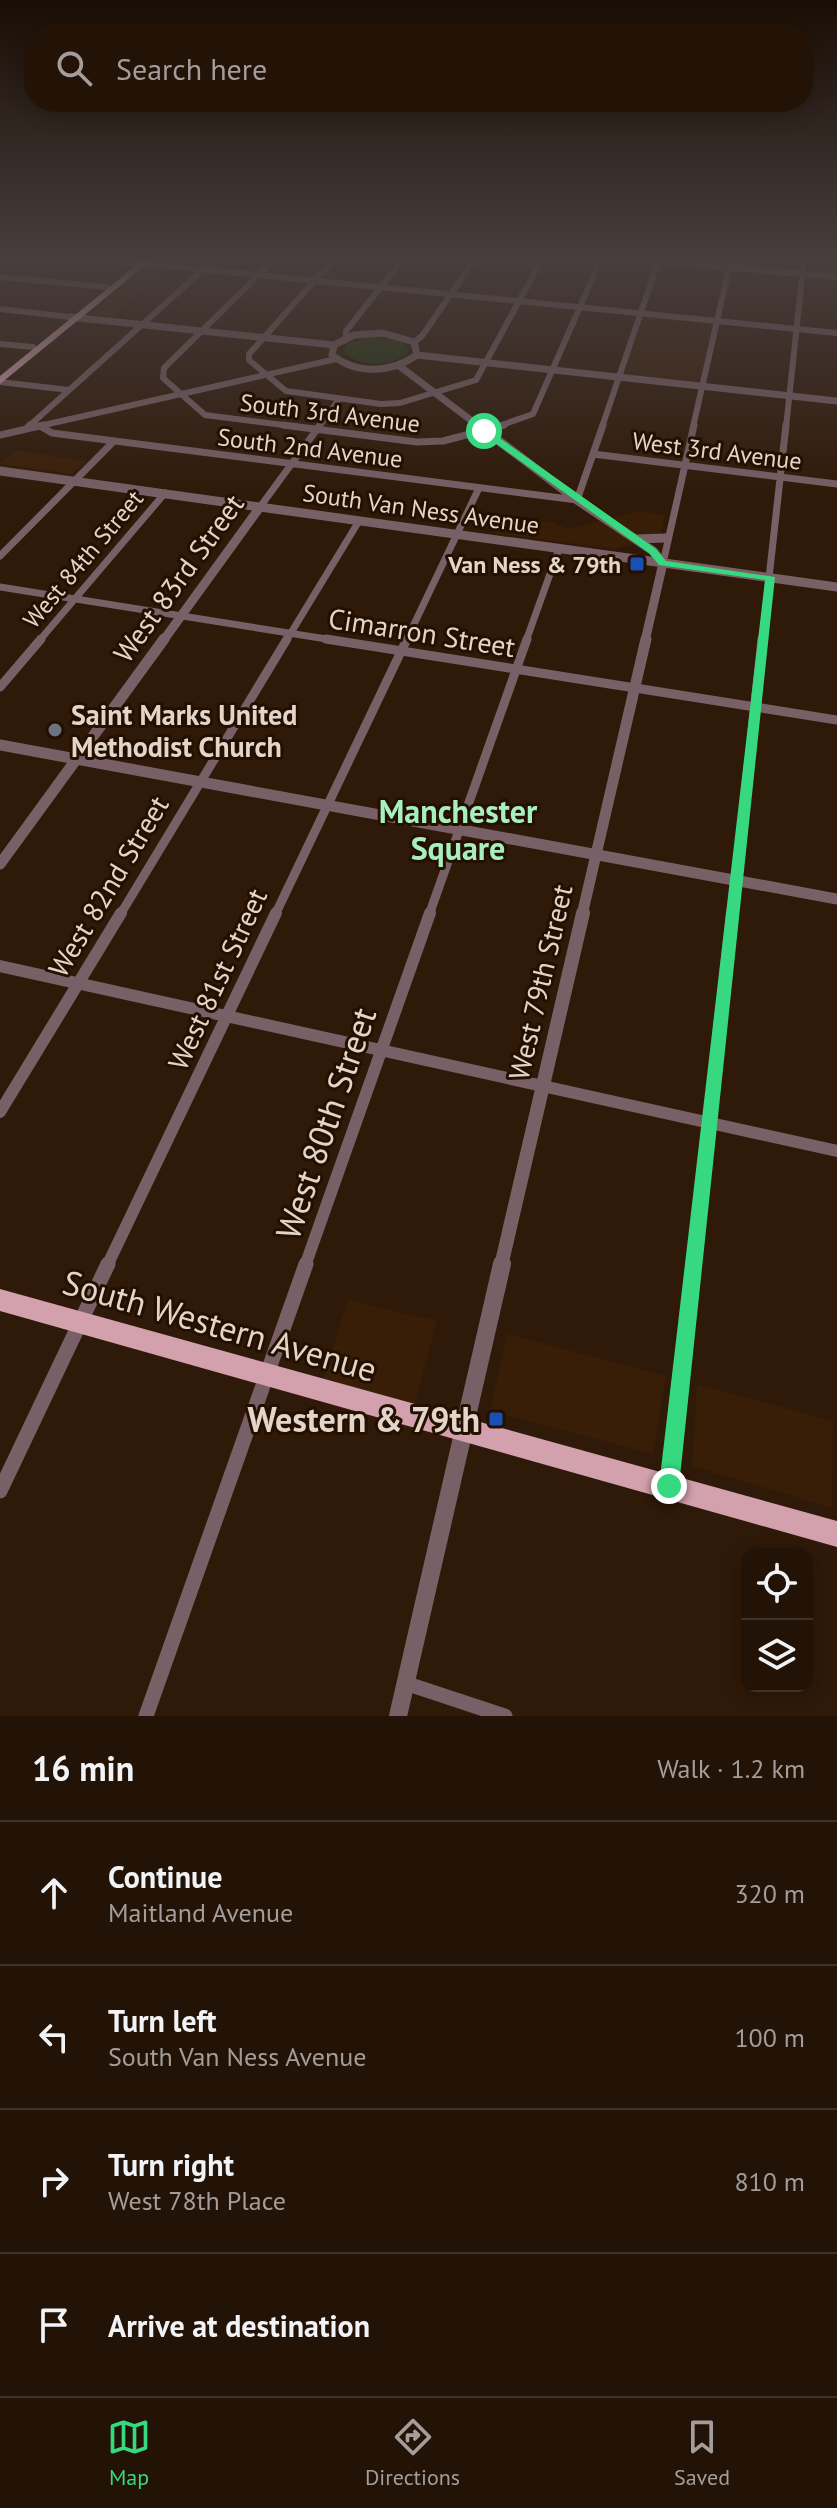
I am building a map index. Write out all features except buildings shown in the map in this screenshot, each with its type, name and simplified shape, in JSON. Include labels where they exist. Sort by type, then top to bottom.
[{"type":"main road","points":[[0,373],[44,339]]},
{"type":"main road","points":[[0,381],[48,339]]},
{"type":"main road","name":"South Western Avenue","points":[[0,1300],[837,1534]]},
{"type":"street","points":[[26,429],[126,339]]},
{"type":"street","points":[[178,395],[161,373],[193,339]]},
{"type":"street","points":[[262,339],[248,357],[286,391],[390,404],[471,383],[499,339]]},
{"type":"street","points":[[274,339],[334,345]]},
{"type":"street","points":[[336,359],[331,350],[344,339]]},
{"type":"street","points":[[404,339],[414,342]]},
{"type":"street","points":[[484,431],[530,417],[566,339]]},
{"type":"street","points":[[577,500],[634,339]]},
{"type":"street","name":"West 79th Street","points":[[398,1716],[663,563],[711,339]]},
{"type":"street","points":[[669,1486],[796,339]]},
{"type":"street","points":[[414,342],[417,355]]},
{"type":"street","points":[[0,344],[33,347]]},
{"type":"street","points":[[0,435],[336,359],[363,368],[398,365],[417,355],[837,401]]},
{"type":"street","points":[[398,365],[577,500],[653,551],[663,563]]},
{"type":"street","points":[[0,381],[69,390]]},
{"type":"street","name":"South 3rd Avenue","points":[[178,395],[205,415],[424,443],[484,431]]},
{"type":"street","name":"West 83rd Street","points":[[0,864],[339,399]]},
{"type":"street","name":"South 2nd Avenue","points":[[40,426],[52,433],[577,500]]},
{"type":"street","points":[[0,556],[114,441]]},
{"type":"street","name":"West 3rd Avenue","points":[[593,454],[837,484]]},
{"type":"street","name":"South Van Ness Avenue","points":[[0,471],[837,587]]},
{"type":"street","name":"West 81st Street","points":[[0,1491],[479,488]]},
{"type":"street","name":"West 84th Street","points":[[0,687],[165,493]]},
{"type":"street","name":"West 82nd Street","points":[[0,1112],[359,521]]},
{"type":"street","points":[[626,534],[647,540],[666,538]]},
{"type":"street","points":[[617,557],[626,546],[626,534]]},
{"type":"street","name":"West 80th Street","points":[[146,1716],[559,549]]},
{"type":"street","name":"Cimarron Street","points":[[0,587],[837,720]]},
{"type":"street","points":[[0,745],[837,899]]},
{"type":"street","points":[[0,966],[837,1151]]},
{"type":"street","points":[[405,1683],[505,1716]]},
{"type":"shaded area","points":[[634,339],[711,339],[700,385],[621,377]]},
{"type":"shaded area","points":[[15,451],[87,461],[72,474],[0,464]]},
{"type":"shaded area","points":[[638,511],[666,515],[660,537],[614,549],[492,533],[501,516],[551,522],[569,529]]},
{"type":"shaded area","points":[[348,1300],[437,1321],[412,1414],[320,1388]]},
{"type":"shaded area","points":[[507,1334],[666,1376],[653,1454],[490,1411]]},
{"type":"shaded area","points":[[697,1384],[833,1421],[832,1508],[692,1466]]},
{"type":"green space","points":[[363,339],[392,339],[402,341],[409,350],[387,363],[367,363],[349,357],[343,351],[348,343]]},
{"type":"place","name":"Van Ness & 79th","points":[[637,564]]},
{"type":"place","name":"Saint Marks United Methodist Church","points":[[55,730]]},
{"type":"place","name":"Western & 79th","points":[[496,1419]]},
{"type":"district","name":"Manchester Square","points":[[458,830]]},
{"type":"route","points":[[484,431],[577,500],[653,551],[663,563],[770,577],[669,1486]]}]
